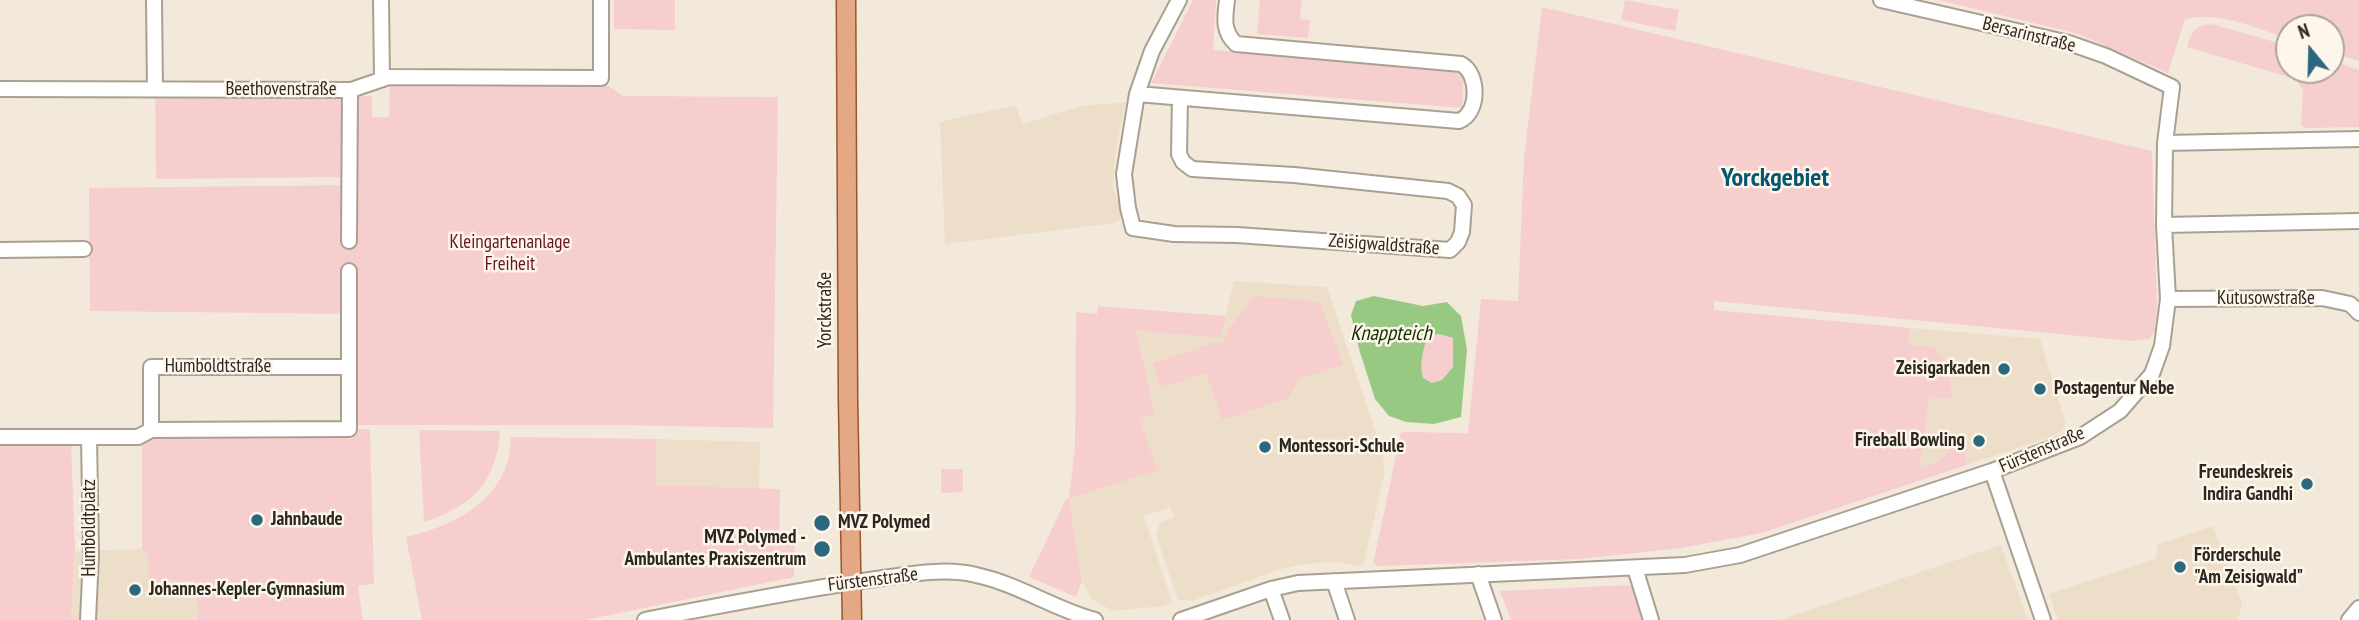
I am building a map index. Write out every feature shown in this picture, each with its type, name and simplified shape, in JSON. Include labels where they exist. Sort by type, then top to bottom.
[{"type":"main road","name":"Yorckstraße","points":[[846,0],[852,620]]},
{"type":"street","points":[[154,0],[155,89]]},
{"type":"street","points":[[382,0],[382,79]]},
{"type":"street","name":"Beethovenstraße","points":[[0,89],[349,90],[389,77],[601,78],[601,0]]},
{"type":"street","name":"Zeisigwaldstraße","points":[[1180,0],[1152,51],[1137,94],[1124,174],[1133,228],[1174,234],[1237,235],[1450,250],[1458,242],[1462,232],[1464,205],[1458,196],[1448,191],[1294,175],[1192,169],[1183,162],[1179,154],[1180,98]]},
{"type":"street","points":[[1137,94],[1460,121],[1467,118],[1472,110],[1472,75],[1469,68],[1461,64],[1236,44],[1230,38],[1225,25],[1227,0]]},
{"type":"street","name":"Bersarinstraße","points":[[1881,0],[2069,43],[2106,56],[2172,87]]},
{"type":"street","name":"Fürstenstraße","points":[[1181,620],[1271,589],[1298,583],[1685,565],[1740,555],[1992,471],[2080,437],[2120,411],[2152,374],[2162,346],[2168,299],[2164,225],[2165,143],[2172,87]]},
{"type":"street","points":[[349,90],[349,241]]},
{"type":"street","points":[[2165,143],[2359,139]]},
{"type":"street","points":[[2164,225],[2359,221]]},
{"type":"street","points":[[0,250],[84,249]]},
{"type":"street","points":[[0,438],[138,437],[151,430],[349,429],[349,271]]},
{"type":"street","name":"Kutusowstraße","points":[[2168,299],[2322,298],[2350,304],[2359,313]]},
{"type":"street","name":"Humboldtstraße","points":[[151,430],[151,367],[349,367]]},
{"type":"street","name":"Humboldtplatz","points":[[88,620],[91,555],[89,437]]},
{"type":"street","points":[[1992,471],[2043,620]]},
{"type":"street","points":[[1635,568],[1651,620]]},
{"type":"street","name":"Fürstenstraße","points":[[645,620],[851,583],[945,572],[974,574],[1005,583],[1095,620]]},
{"type":"street","points":[[1478,573],[1494,620]]},
{"type":"street","points":[[1334,581],[1347,620]]},
{"type":"street","points":[[1271,589],[1282,620]]},
{"type":"street","points":[[2349,620],[2359,608]]},
{"type":"shaded area","points":[[1126,102],[1115,154],[1113,189],[1124,215],[1115,223],[945,244],[940,122],[1016,105],[1022,124],[1081,106]]},
{"type":"shaded area","name":"Montessori-Schule","points":[[1234,281],[1327,287],[1383,454],[1384,476],[1364,562],[1359,566],[1338,562],[1303,564],[1278,570],[1192,601],[1178,600],[1156,535],[1160,523],[1174,517],[1170,507],[1144,516],[1172,602],[1163,606],[1113,611],[1093,600],[1082,581],[1069,499],[1157,470],[1139,419],[1155,413],[1136,331],[1220,338]]},
{"type":"shaded area","points":[[1910,328],[2040,339],[2066,423],[2062,431],[1967,465],[1920,469],[1929,397],[1953,398],[1948,364],[1933,347],[1908,345]]},
{"type":"shaded area","points":[[657,439],[760,442],[759,489],[654,485]]},
{"type":"shaded area","name":"Förderschule \"Am Zeisigwald\"","points":[[2213,526],[2242,603],[2238,620],[2058,620],[2049,594],[2155,559],[2158,544]]},
{"type":"shaded area","points":[[2001,545],[2028,620],[1779,620]]},
{"type":"shaded area","name":"Johannes-Kepler-Gymnasium","points":[[142,549],[196,581],[198,620],[71,620],[75,551]]},
{"type":"green space","points":[[614,0],[675,0],[675,30],[614,29]]},
{"type":"green space","points":[[1193,0],[1216,0],[1213,50],[1464,70],[1462,108],[1151,83]]},
{"type":"green space","points":[[1260,0],[1302,0],[1300,19],[1310,20],[1308,38],[1257,34]]},
{"type":"green space","points":[[1625,0],[1679,10],[1675,31],[1621,20]]},
{"type":"green space","points":[[1939,0],[2359,0],[2359,61],[2345,56],[2345,14],[2275,14],[2275,34],[2225,19],[2185,19],[2168,73],[2078,34]]},
{"type":"green space","points":[[1542,7],[2152,151],[2157,305],[2155,330],[2150,339],[2132,341],[1714,301],[1714,310],[1910,328],[1908,345],[1933,347],[1948,364],[1953,399],[1929,397],[1920,468],[1944,457],[1957,433],[1967,465],[1762,533],[1681,548],[1580,559],[1379,566],[1373,564],[1401,432],[1468,433],[1481,299],[1518,301],[1524,158]]},
{"type":"green space","points":[[2212,24],[2275,42],[2275,73],[2187,47],[2190,37],[2201,26]]},
{"type":"green space","points":[[2345,65],[2359,70],[2359,127],[2305,128],[2301,124],[2303,90],[2299,84],[2345,84]]},
{"type":"green space","name":"Kleingartenanlage Freiheit","points":[[390,83],[604,83],[623,96],[778,97],[773,428],[349,425],[349,314],[90,311],[89,188],[351,185],[351,96],[372,96],[372,117],[389,117]]},
{"type":"green space","points":[[155,95],[344,95],[344,177],[156,179]]},
{"type":"green space","points":[[1254,296],[1320,302],[1343,365],[1299,379],[1288,398],[1223,420],[1206,373],[1161,388],[1153,363],[1214,343],[1223,344],[1228,330]]},
{"type":"green space","points":[[1098,306],[1226,316],[1220,338],[1136,331],[1155,413],[1139,419],[1158,470],[1069,499],[1082,581],[1076,597],[1029,577],[1066,499],[1069,498],[1075,446],[1076,312],[1097,314]]},
{"type":"green space","points":[[1439,334],[1453,338],[1453,367],[1442,380],[1432,383],[1423,379],[1422,358],[1426,337]]},
{"type":"green space","name":"Jahnbaude","points":[[370,429],[374,584],[358,586],[363,620],[198,620],[196,581],[149,582],[148,555],[142,549],[142,444],[151,430]]},
{"type":"green space","points":[[419,430],[500,431],[493,465],[479,490],[456,508],[424,522]]},
{"type":"green space","points":[[511,437],[657,439],[655,485],[780,489],[779,540],[795,538],[794,577],[586,620],[422,620],[406,537],[437,528],[479,504],[500,479],[508,461]]},
{"type":"green space","points":[[71,443],[75,551],[71,620],[0,620],[0,445]]},
{"type":"green space","points":[[941,469],[963,469],[963,492],[941,493]]},
{"type":"green space","points":[[1631,585],[1643,620],[1511,620],[1500,591]]},
{"type":"water","name":"Knappteich","points":[[1374,296],[1423,306],[1447,302],[1461,316],[1467,350],[1461,417],[1434,424],[1406,422],[1389,416],[1375,399],[1359,349],[1351,315],[1356,301]],"holes":[[[1439,334],[1453,338],[1453,367],[1442,380],[1432,383],[1423,378],[1421,362],[1427,337]]]},
{"type":"place","name":"Zeisigarkaden","points":[[2004,369]]},
{"type":"place","name":"Postagentur Nebe","points":[[2040,389]]},
{"type":"place","name":"Fireball Bowling","points":[[1979,441]]},
{"type":"place","name":"Montessori-Schule","points":[[1265,447]]},
{"type":"place","name":"Freundeskreis Indira Gandhi","points":[[2307,484]]},
{"type":"place","name":"Jahnbaude","points":[[257,520]]},
{"type":"place","name":"MVZ Polymed","points":[[822,523]]},
{"type":"place","name":"MVZ Polymed - Ambulantes Praxiszentrum","points":[[822,549]]},
{"type":"place","name":"Förderschule \"Am Zeisigwald\"","points":[[2180,567]]},
{"type":"place","name":"Johannes-Kepler-Gymnasium","points":[[135,590]]},
{"type":"district","name":"Yorckgebiet","points":[[1775,179]]}]
